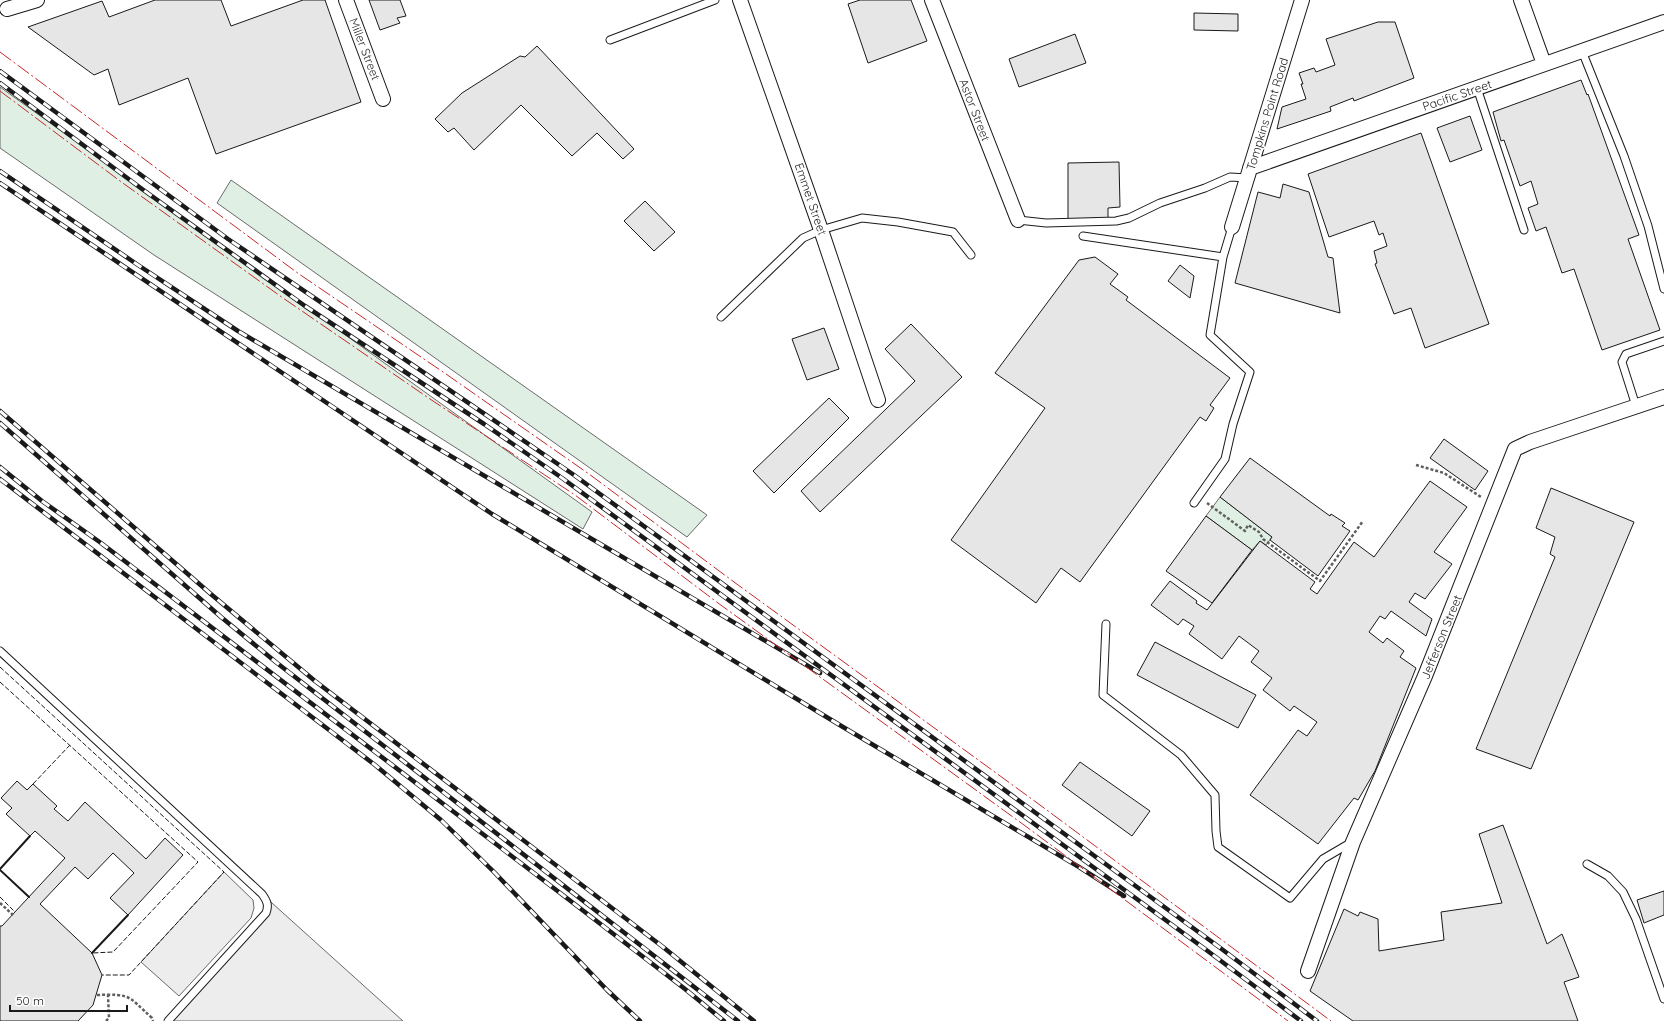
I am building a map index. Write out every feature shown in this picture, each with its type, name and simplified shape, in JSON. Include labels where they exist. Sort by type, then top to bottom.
[{"type":"street","points":[[3,11],[37,0]]},
{"type":"street","name":"Miller Street","points":[[346,0],[383,99]]},
{"type":"street","name":"Emmet Street","points":[[740,0],[821,230],[878,400]]},
{"type":"street","name":"Astor Street","points":[[932,0],[1018,220]]},
{"type":"street","name":"Tompkins Point Road","points":[[1232,227],[1302,0]]},
{"type":"street","points":[[1521,0],[1544,64]]},
{"type":"street","name":"Pacific Street","points":[[1249,173],[1477,88],[1664,22]]},
{"type":"street","name":"Jefferson Street","points":[[1308,971],[1352,842],[1425,676],[1515,449],[1530,442],[1664,397]]},
{"type":"lane","points":[[610,40],[715,0]]},
{"type":"lane","points":[[1582,51],[1624,156],[1648,226],[1664,289]]},
{"type":"lane","points":[[1477,88],[1524,230]]},
{"type":"lane","points":[[1018,220],[1046,224],[1116,222],[1129,218],[1160,203],[1205,188],[1230,177],[1249,173]]},
{"type":"lane","points":[[721,318],[803,238],[821,230],[862,218],[898,222],[953,232],[971,255]]},
{"type":"lane","points":[[1194,503],[1225,459],[1233,424],[1250,372],[1210,335],[1223,257],[1232,227]]},
{"type":"lane","points":[[1083,236],[1223,257]]},
{"type":"lane","points":[[1636,406],[1622,362],[1626,354],[1664,341]]},
{"type":"lane","points":[[1106,624],[1103,695],[1181,756],[1215,795],[1218,848],[1290,898],[1323,859],[1352,842]]},
{"type":"lane","points":[[0,651],[262,894],[267,901],[268,908],[266,913],[168,1021]]},
{"type":"lane","points":[[1587,864],[1608,876],[1623,892],[1636,919],[1664,999]]},
{"type":"path","points":[[1416,465],[1444,473],[1494,505]]},
{"type":"path","points":[[1199,496],[1245,531],[1248,525],[1259,532],[1263,539],[1320,581],[1363,521]]},
{"type":"path","points":[[0,903],[13,915]]},
{"type":"path","points":[[96,995],[127,996],[152,1018],[153,1021]]},
{"type":"path","points":[[106,1021],[108,1018],[108,995]]},
{"type":"green space","points":[[0,87],[592,512],[583,529],[154,255],[0,148]]},
{"type":"green space","points":[[231,180],[707,515],[687,537],[217,203]]},
{"type":"green space","points":[[1220,497],[1272,537],[1266,545],[1260,541],[1252,550],[1206,516]]},
{"type":"shaded area","points":[[224,872],[253,900],[254,908],[251,918],[179,996],[141,962]]},
{"type":"shaded area","points":[[262,894],[403,1021],[168,1021],[266,913]]},
{"type":"building","points":[[155,0],[221,0],[231,26],[303,0],[325,0],[361,102],[216,154],[188,78],[119,105],[108,69],[94,75],[28,27],[102,1],[109,17]]},
{"type":"building","points":[[369,0],[400,0],[406,16],[397,18],[400,23],[380,30]]},
{"type":"building","points":[[860,0],[911,0],[927,41],[868,63],[848,4]]},
{"type":"building","points":[[1194,13],[1238,14],[1238,31],[1194,30]]},
{"type":"building","points":[[1378,22],[1395,22],[1414,78],[1354,101],[1353,98],[1330,107],[1331,111],[1277,129],[1282,107],[1306,99],[1299,73],[1314,68],[1316,72],[1335,65],[1326,39]]},
{"type":"building","points":[[1075,34],[1086,63],[1019,87],[1009,59]]},
{"type":"building","points":[[537,46],[634,149],[623,159],[597,133],[572,156],[521,105],[474,150],[454,128],[448,132],[435,119],[462,93],[520,56],[525,57]]},
{"type":"building","points":[[1581,80],[1587,95],[1588,94],[1639,235],[1628,239],[1660,330],[1602,350],[1574,269],[1562,273],[1546,227],[1536,231],[1528,208],[1538,204],[1531,181],[1520,186],[1504,140],[1501,141],[1493,112]]},
{"type":"building","points":[[1470,116],[1482,150],[1450,162],[1437,128]]},
{"type":"building","points":[[1421,133],[1489,324],[1425,348],[1411,308],[1394,314],[1375,264],[1377,263],[1374,251],[1387,246],[1383,233],[1379,235],[1374,221],[1329,237],[1308,174]]},
{"type":"building","points":[[1119,162],[1120,207],[1108,208],[1108,218],[1068,219],[1068,163]]},
{"type":"building","points":[[1283,184],[1309,192],[1328,257],[1333,258],[1340,313],[1235,283],[1258,192],[1280,198]]},
{"type":"building","points":[[645,201],[675,232],[654,251],[624,221]]},
{"type":"building","points":[[1095,257],[1118,274],[1110,284],[1128,297],[1126,300],[1230,378],[1210,405],[1214,408],[1206,421],[1200,417],[1080,582],[1061,568],[1036,603],[951,540],[1045,408],[995,373],[1079,260]]},
{"type":"building","points":[[1180,265],[1194,276],[1190,298],[1168,281]]},
{"type":"building","points":[[911,324],[962,377],[820,512],[801,491],[915,381],[885,349]]},
{"type":"building","points":[[824,328],[839,369],[807,380],[792,339]]},
{"type":"building","points":[[829,398],[849,418],[774,493],[753,471]]},
{"type":"building","points":[[1444,439],[1488,471],[1475,490],[1430,458]]},
{"type":"building","points":[[1250,458],[1330,516],[1331,514],[1345,523],[1342,526],[1350,531],[1318,576],[1270,540],[1272,537],[1220,497]]},
{"type":"building","points":[[1430,481],[1467,507],[1434,552],[1452,564],[1425,599],[1415,593],[1409,602],[1432,619],[1426,636],[1391,611],[1385,619],[1380,616],[1369,632],[1383,643],[1387,638],[1404,651],[1400,657],[1416,668],[1375,771],[1358,800],[1354,798],[1318,844],[1250,795],[1298,730],[1307,736],[1317,722],[1294,706],[1290,711],[1263,690],[1272,678],[1251,662],[1259,651],[1239,636],[1222,659],[1189,634],[1194,626],[1183,619],[1178,625],[1151,605],[1170,581],[1197,601],[1196,603],[1207,610],[1260,541],[1315,582],[1310,589],[1317,594],[1354,542],[1374,557]]},
{"type":"building","points":[[1551,488],[1634,522],[1531,769],[1476,749],[1555,557],[1550,554],[1555,537],[1536,528]]},
{"type":"building","points":[[1206,516],[1252,550],[1212,603],[1166,571]]},
{"type":"building","points":[[1155,642],[1256,695],[1238,728],[1137,675]]},
{"type":"building","points":[[1080,762],[1150,811],[1132,836],[1062,785]]},
{"type":"building","points":[[17,781],[27,790],[33,784],[57,806],[54,809],[68,821],[85,802],[146,859],[165,838],[183,855],[128,915],[110,898],[134,873],[113,853],[88,879],[75,867],[40,904],[92,953],[102,975],[93,1005],[78,1021],[0,1021],[0,926],[2,926],[65,858],[35,831],[30,836],[6,814],[12,808],[1,798]]},
{"type":"building","points":[[1503,825],[1547,944],[1562,934],[1579,977],[1564,982],[1578,1021],[1353,1021],[1310,991],[1344,909],[1358,916],[1360,912],[1378,919],[1379,951],[1444,940],[1441,912],[1502,903],[1479,834]]},
{"type":"building","points":[[1664,891],[1664,915],[1644,923],[1637,900]]},
{"type":"railway","points":[[0,71],[228,239],[574,475],[1219,947],[1317,1021]]},
{"type":"railway","points":[[0,83],[142,189],[305,306],[484,424],[562,478],[1301,1021]]},
{"type":"railway","points":[[0,171],[238,331],[820,673]]},
{"type":"railway","points":[[0,183],[492,514],[843,727],[1079,867],[1124,896]]},
{"type":"railway","points":[[0,411],[212,595],[315,681],[663,947],[754,1021]]},
{"type":"railway","points":[[0,423],[221,617],[277,663],[738,1021]]},
{"type":"railway","points":[[0,467],[42,501],[101,543],[568,899],[724,1021]]},
{"type":"railway","points":[[0,479],[375,765],[441,820],[494,872],[607,990],[640,1021]]},
{"type":"fence","points":[[0,667],[224,872],[129,975],[102,975]]},
{"type":"fence","points":[[0,682],[198,862],[113,952],[92,953]]},
{"type":"fence","points":[[33,784],[70,745]]},
{"type":"fence","points":[[0,897],[15,912]]},
{"type":"wall","points":[[0,869],[30,836]]},
{"type":"wall","points":[[0,870],[29,897]]},
{"type":"wall","points":[[92,953],[128,915]]},
{"type":"power","points":[[0,52],[299,274],[589,474],[1331,1021]]},
{"type":"power","points":[[0,91],[120,181],[283,298],[430,399],[575,495],[718,603],[1024,825],[1288,1021]]}]
